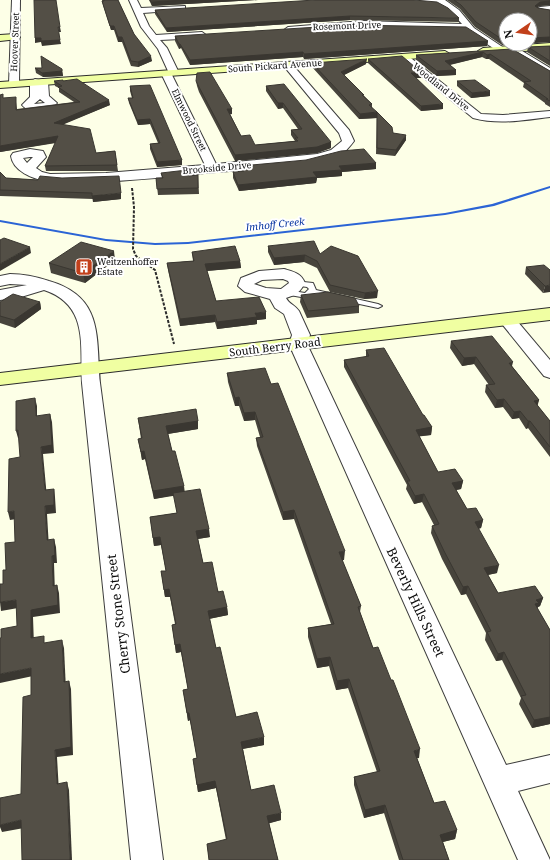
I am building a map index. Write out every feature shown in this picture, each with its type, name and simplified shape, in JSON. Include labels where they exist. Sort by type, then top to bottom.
[{"type":"street","name":"Elmwood Street","points":[[133,0],[145,27],[166,55],[170,73],[212,168]]},
{"type":"street","points":[[406,0],[441,1],[456,12],[468,27],[498,47]]},
{"type":"street","points":[[5,3],[16,1]]},
{"type":"street","name":"Hoover Street","points":[[14,84],[16,1]]},
{"type":"street","points":[[138,11],[192,8]]},
{"type":"street","points":[[550,8],[540,9],[550,11]]},
{"type":"street","name":"Rosemont Drive","points":[[276,30],[362,24],[468,27]]},
{"type":"street","points":[[154,38],[208,35]]},
{"type":"street","points":[[0,38],[15,37]]},
{"type":"street","points":[[538,47],[550,46]]},
{"type":"street","points":[[472,52],[498,50]]},
{"type":"street","points":[[519,52],[550,72]]},
{"type":"street","name":"South Pickard Avenue","points":[[0,85],[457,53]]},
{"type":"street","name":"Woodland Drive","points":[[404,57],[477,116],[484,118],[498,118],[550,114]]},
{"type":"street","name":"Brookside Drive","points":[[31,170],[40,176],[56,178],[130,176],[319,158],[334,154],[348,141],[345,132],[288,65]]},
{"type":"street","name":"Cherry Stone Street","points":[[0,281],[18,279],[28,280],[61,290],[78,304],[84,315],[87,328],[89,368],[147,860]]},
{"type":"street","points":[[0,295],[21,292],[43,285]]},
{"type":"street","points":[[285,293],[276,311],[286,337],[298,344]]},
{"type":"street","name":"South Berry Road","points":[[0,379],[550,314]]},
{"type":"street","points":[[506,320],[550,372]]},
{"type":"street","name":"Beverly Hills Street","points":[[298,344],[534,860]]},
{"type":"street","points":[[499,781],[550,769]]},
{"type":"lane","points":[[310,285],[313,289],[307,295],[285,293],[310,285]]},
{"type":"lane","points":[[311,290],[378,306]]},
{"type":"path","points":[[130,176],[133,213],[133,249],[136,256],[154,270],[178,358]]},
{"type":"building","points":[[34,0],[56,0],[60,27],[58,27],[60,40],[41,41],[41,38],[35,38]]},
{"type":"building","points":[[118,0],[134,34],[151,56],[138,62],[131,61],[122,37],[118,37],[114,26],[110,26],[102,1]]},
{"type":"building","points":[[150,0],[184,0],[151,2]]},
{"type":"building","points":[[315,0],[414,0],[437,2],[448,8],[459,18],[350,16],[166,28],[155,10]]},
{"type":"building","points":[[454,0],[550,0],[540,2],[535,6],[550,10],[550,37],[538,38],[538,12],[498,12],[498,37],[476,22],[461,5]]},
{"type":"building","points":[[350,25],[466,27],[488,41],[304,54],[303,52],[190,60],[175,36]]},
{"type":"building","points":[[550,46],[550,61],[536,52],[538,52],[538,47]]},
{"type":"building","points":[[498,50],[498,52],[517,52],[550,71],[550,101],[524,82],[531,81],[490,54],[487,55],[483,52],[445,61],[456,70],[437,71],[416,55]]},
{"type":"building","points":[[41,56],[62,69],[62,71],[42,73],[35,68],[42,68]]},
{"type":"building","points":[[402,56],[422,73],[411,73],[443,104],[421,106],[368,59]]},
{"type":"building","points":[[367,59],[341,72],[364,95],[362,95],[372,104],[369,105],[377,112],[360,114],[312,63]]},
{"type":"building","points":[[210,72],[232,109],[227,109],[241,136],[250,135],[255,145],[298,141],[295,138],[298,138],[291,130],[302,129],[283,103],[278,103],[266,86],[284,84],[331,142],[317,147],[235,155],[196,81],[197,73]]},
{"type":"building","points":[[77,79],[109,100],[54,123],[90,129],[96,153],[115,151],[117,165],[45,166],[58,136],[0,146],[0,95],[3,94],[3,98],[16,97],[16,110],[80,102],[58,87],[62,86],[54,81]]},
{"type":"building","points":[[475,80],[490,91],[472,93],[457,81]]},
{"type":"building","points":[[150,85],[182,160],[157,162],[150,144],[160,143],[150,119],[137,120],[128,98],[133,98],[130,86]]},
{"type":"building","points":[[377,112],[392,127],[393,133],[406,135],[396,150],[377,148]]},
{"type":"building","points":[[364,149],[376,163],[339,166],[342,170],[313,172],[317,177],[238,185],[233,172],[244,171],[241,166],[306,160],[341,151]]},
{"type":"building","points":[[187,170],[189,176],[198,175],[198,188],[157,189],[156,178],[163,178],[161,173]]},
{"type":"building","points":[[0,172],[6,178],[38,180],[40,176],[62,178],[119,176],[121,193],[92,196],[92,193],[0,190]]},
{"type":"building","points":[[4,238],[30,247],[0,264],[0,240]]},
{"type":"building","points":[[314,241],[320,254],[331,246],[358,256],[378,291],[365,293],[330,285],[317,261],[305,255],[274,258],[268,246]]},
{"type":"building","points":[[81,242],[114,251],[83,273],[49,263]]},
{"type":"building","points":[[235,246],[240,261],[205,264],[216,301],[259,297],[266,312],[255,313],[257,317],[217,322],[215,315],[180,319],[167,263],[194,261],[192,252]]},
{"type":"building","points":[[544,265],[550,270],[550,285],[545,286],[526,267]]},
{"type":"building","points":[[328,292],[355,298],[359,306],[308,311],[301,295]]},
{"type":"building","points":[[13,294],[40,302],[14,320],[0,316],[0,302]]},
{"type":"building","points":[[492,336],[513,362],[509,363],[539,400],[534,401],[550,421],[550,447],[530,421],[528,421],[520,411],[514,412],[504,399],[497,400],[486,385],[495,384],[476,357],[464,358],[451,341]]},
{"type":"building","points":[[384,348],[423,415],[432,427],[416,430],[438,472],[455,469],[463,481],[452,483],[467,509],[476,508],[483,520],[475,522],[499,565],[484,568],[498,593],[535,586],[543,598],[536,600],[539,603],[535,604],[550,630],[550,717],[534,720],[521,696],[526,695],[504,652],[498,654],[487,632],[491,631],[468,586],[463,587],[444,551],[432,526],[439,524],[424,494],[415,496],[407,481],[410,481],[344,360],[369,356],[366,350]]},
{"type":"building","points":[[265,368],[271,384],[278,383],[345,551],[339,552],[361,606],[358,607],[373,648],[378,647],[391,680],[393,680],[420,749],[414,751],[434,803],[445,801],[457,830],[440,835],[449,860],[403,860],[385,805],[365,810],[354,777],[380,771],[349,679],[337,681],[330,657],[317,659],[308,628],[334,624],[294,510],[283,512],[256,438],[263,437],[255,412],[244,413],[239,397],[235,398],[227,373]]},
{"type":"building","points":[[35,398],[36,416],[50,414],[52,445],[41,447],[45,490],[54,489],[54,505],[45,506],[47,540],[54,539],[55,555],[52,556],[53,586],[57,585],[58,605],[31,610],[31,638],[44,636],[44,643],[62,640],[64,682],[69,681],[71,747],[55,750],[57,784],[67,782],[70,860],[22,860],[21,820],[0,825],[0,798],[21,794],[23,697],[31,695],[31,668],[0,674],[1,629],[17,626],[16,600],[0,602],[0,584],[3,584],[3,570],[6,570],[5,543],[15,542],[14,511],[8,512],[9,459],[20,457],[18,430],[16,431],[16,401]]},
{"type":"building","points":[[196,409],[198,421],[166,426],[172,451],[175,451],[184,486],[153,491],[144,451],[141,452],[138,439],[142,438],[138,418]]},
{"type":"building","points":[[200,489],[209,529],[196,531],[203,563],[212,562],[218,592],[223,591],[227,607],[208,611],[216,648],[220,647],[236,717],[257,712],[264,737],[241,742],[251,790],[274,785],[281,813],[267,816],[278,860],[209,860],[207,844],[227,839],[215,781],[197,785],[193,759],[197,758],[189,713],[187,713],[183,690],[188,689],[180,644],[175,645],[172,625],[176,624],[169,589],[164,590],[161,571],[166,571],[160,537],[153,538],[150,517],[177,513],[173,493]]},
{"type":"waterway","name":"Imhoff Creek","points":[[0,221],[106,240],[155,244],[188,243],[445,214],[493,205],[550,187]]},
{"type":"place","name":"Weitzenhoffer Estate","points":[[84,267]]}]
